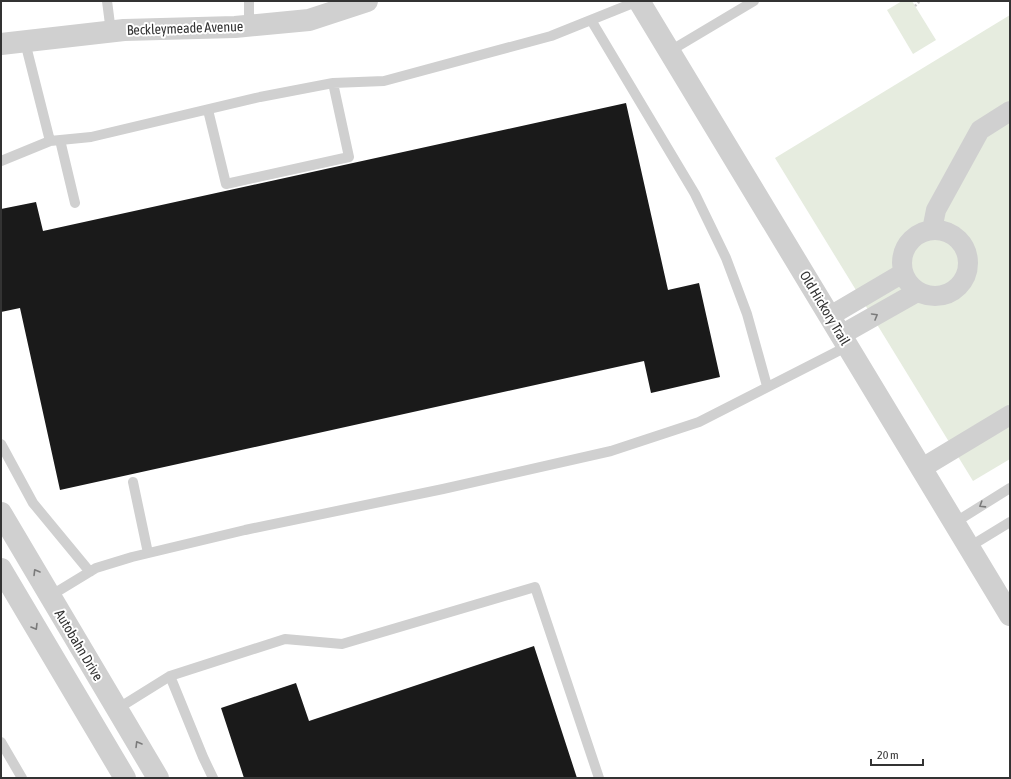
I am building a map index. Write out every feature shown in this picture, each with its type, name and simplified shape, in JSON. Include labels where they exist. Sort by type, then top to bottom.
[{"type":"street","name":"Beckleymeade Avenue","points":[[1,44],[111,32],[249,26],[309,20],[368,1]]},
{"type":"street","name":"Old Hickory Trail","points":[[638,1],[670,51],[1010,615]]},
{"type":"street","points":[[932,230],[936,210],[980,130],[1010,111]]},
{"type":"street","points":[[932,230],[947,232],[957,237],[964,245],[968,255],[969,266],[966,276],[960,285],[952,292],[942,296],[931,296],[917,292],[910,286],[901,266],[902,254],[907,244],[915,236],[932,230]]},
{"type":"street","points":[[830,316],[903,273]]},
{"type":"street","points":[[844,341],[917,292]]},
{"type":"street","points":[[922,468],[1010,415]]},
{"type":"street","name":"Autobahn Drive","points":[[1,513],[158,778]]},
{"type":"street","name":"Autobahn Drive","points":[[1,569],[125,778]]},
{"type":"lane","points":[[107,1],[111,32]]},
{"type":"lane","points":[[249,1],[249,26]]},
{"type":"lane","points":[[1,161],[55,140],[91,137],[260,97],[333,83],[384,81],[551,36],[638,1]]},
{"type":"lane","points":[[670,51],[754,1]]},
{"type":"lane","points":[[591,20],[695,194],[726,258],[747,314],[767,386]]},
{"type":"lane","points":[[25,42],[75,203]]},
{"type":"lane","points":[[208,110],[226,184],[349,156],[333,83]]},
{"type":"lane","points":[[50,596],[96,568],[148,553],[245,530],[428,492],[611,451],[699,422],[767,386],[844,341]]},
{"type":"lane","points":[[1,444],[33,503],[90,572]]},
{"type":"lane","points":[[133,482],[148,553]]},
{"type":"lane","points":[[954,523],[1010,488]]},
{"type":"lane","points":[[969,547],[1010,522]]},
{"type":"lane","points":[[117,709],[170,676],[285,639],[342,644],[535,587],[598,778]]},
{"type":"lane","points":[[170,676],[213,778]]},
{"type":"lane","points":[[1,742],[22,778]]},
{"type":"path","points":[[914,6],[920,1]]},
{"type":"shaded area","points":[[902,1],[912,1],[936,40],[913,54],[887,10]]},
{"type":"shaded area","points":[[1010,15],[1010,459],[973,481],[775,158]]},
{"type":"building","points":[[626,103],[668,290],[699,283],[720,377],[651,393],[644,361],[60,490],[20,308],[1,312],[1,209],[36,202],[43,231]]},
{"type":"building","points":[[534,646],[577,778],[244,778],[221,708],[296,683],[309,721]]}]
